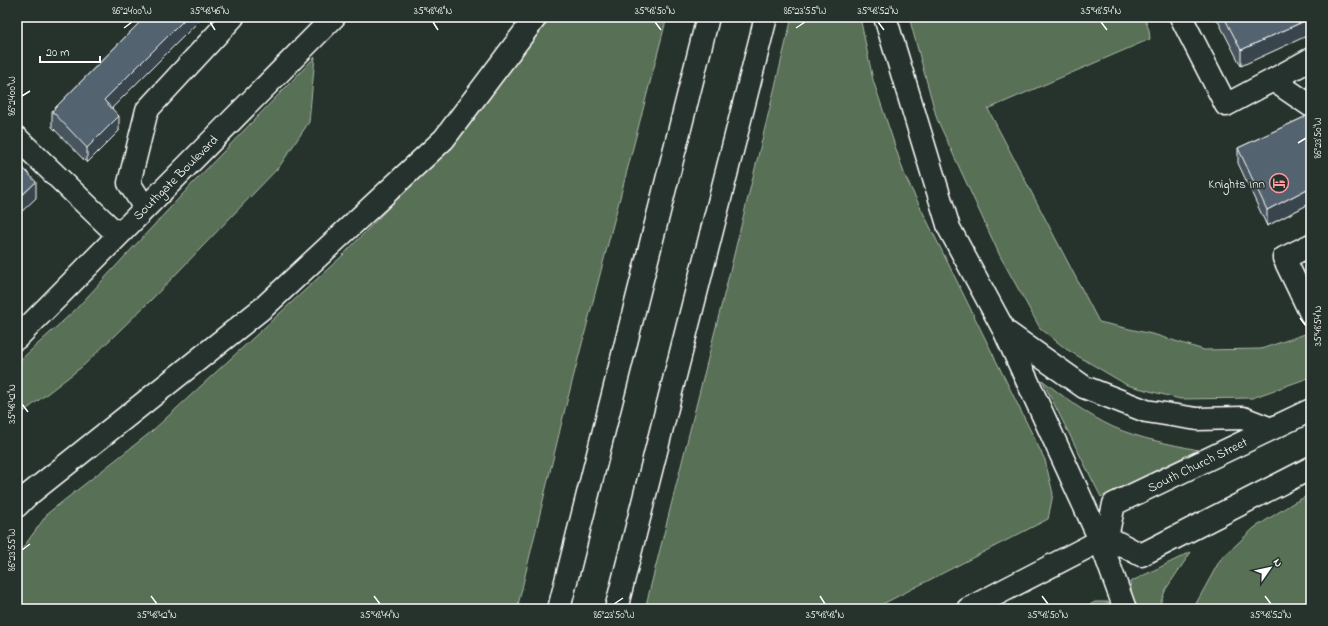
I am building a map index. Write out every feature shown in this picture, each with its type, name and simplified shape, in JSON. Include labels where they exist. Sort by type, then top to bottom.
[{"type":"main road","points":[[145,208],[129,183],[147,110],[233,17]]},
{"type":"main road","name":"Southgate Boulevard","points":[[17,338],[334,17]]},
{"type":"main road","points":[[17,506],[27,496],[264,307],[444,139],[536,17]]},
{"type":"main road","points":[[559,609],[708,17]]},
{"type":"main road","points":[[616,609],[766,17]]},
{"type":"main road","points":[[885,17],[950,228],[1004,330],[1103,539],[1125,609]]},
{"type":"main road","points":[[1181,17],[1226,105],[1311,59]]},
{"type":"main road","points":[[1273,80],[1311,106]]},
{"type":"main road","points":[[17,138],[118,235]]},
{"type":"main road","points":[[1311,245],[1284,258],[1311,314]]},
{"type":"main road","points":[[1004,330],[1084,387],[1139,408],[1198,419],[1243,418],[1271,429]]},
{"type":"main road","name":"South Church Street","points":[[1103,539],[1114,504],[1311,410]]},
{"type":"main road","points":[[968,609],[1103,539],[1142,555],[1311,468]]},
{"type":"green space","points":[[549,17],[667,17],[565,409],[517,609],[17,609],[17,556],[48,513],[151,432],[342,256],[473,120]]},
{"type":"green space","points":[[792,17],[860,17],[873,80],[905,176],[1045,460],[1053,494],[1048,519],[873,609],[645,609],[730,271]]},
{"type":"green space","points":[[909,17],[1144,17],[1149,30],[1150,39],[988,109],[1099,322],[1156,335],[1204,350],[1261,349],[1311,332],[1311,377],[1252,398],[1180,399],[1127,385],[1066,349],[1040,328],[1000,256],[937,119]]},
{"type":"green space","points":[[315,57],[309,122],[279,167],[152,299],[83,366],[17,417],[17,363],[75,310],[194,182]]},
{"type":"green space","points":[[1042,380],[1085,411],[1113,427],[1144,438],[1198,450],[1101,497]]},
{"type":"green space","points":[[1311,494],[1311,604],[1305,609],[1193,609],[1220,560],[1254,528],[1293,503]]},
{"type":"green space","points":[[1191,552],[1166,589],[1158,609],[1134,609],[1130,582]]},
{"type":"green space","points":[[1095,602],[1108,602],[1111,609],[1082,609]]},
{"type":"building","points":[[145,17],[187,17],[104,100],[119,116],[87,148],[52,111]]},
{"type":"building","points":[[1224,17],[1311,17],[1311,18],[1241,50]]},
{"type":"building","name":"Knights Inn","points":[[1311,114],[1311,187],[1267,210],[1238,148]]},
{"type":"building","points":[[17,161],[36,182],[17,200]]},
{"type":"place","name":"Knights Inn","points":[[1279,183]]}]
